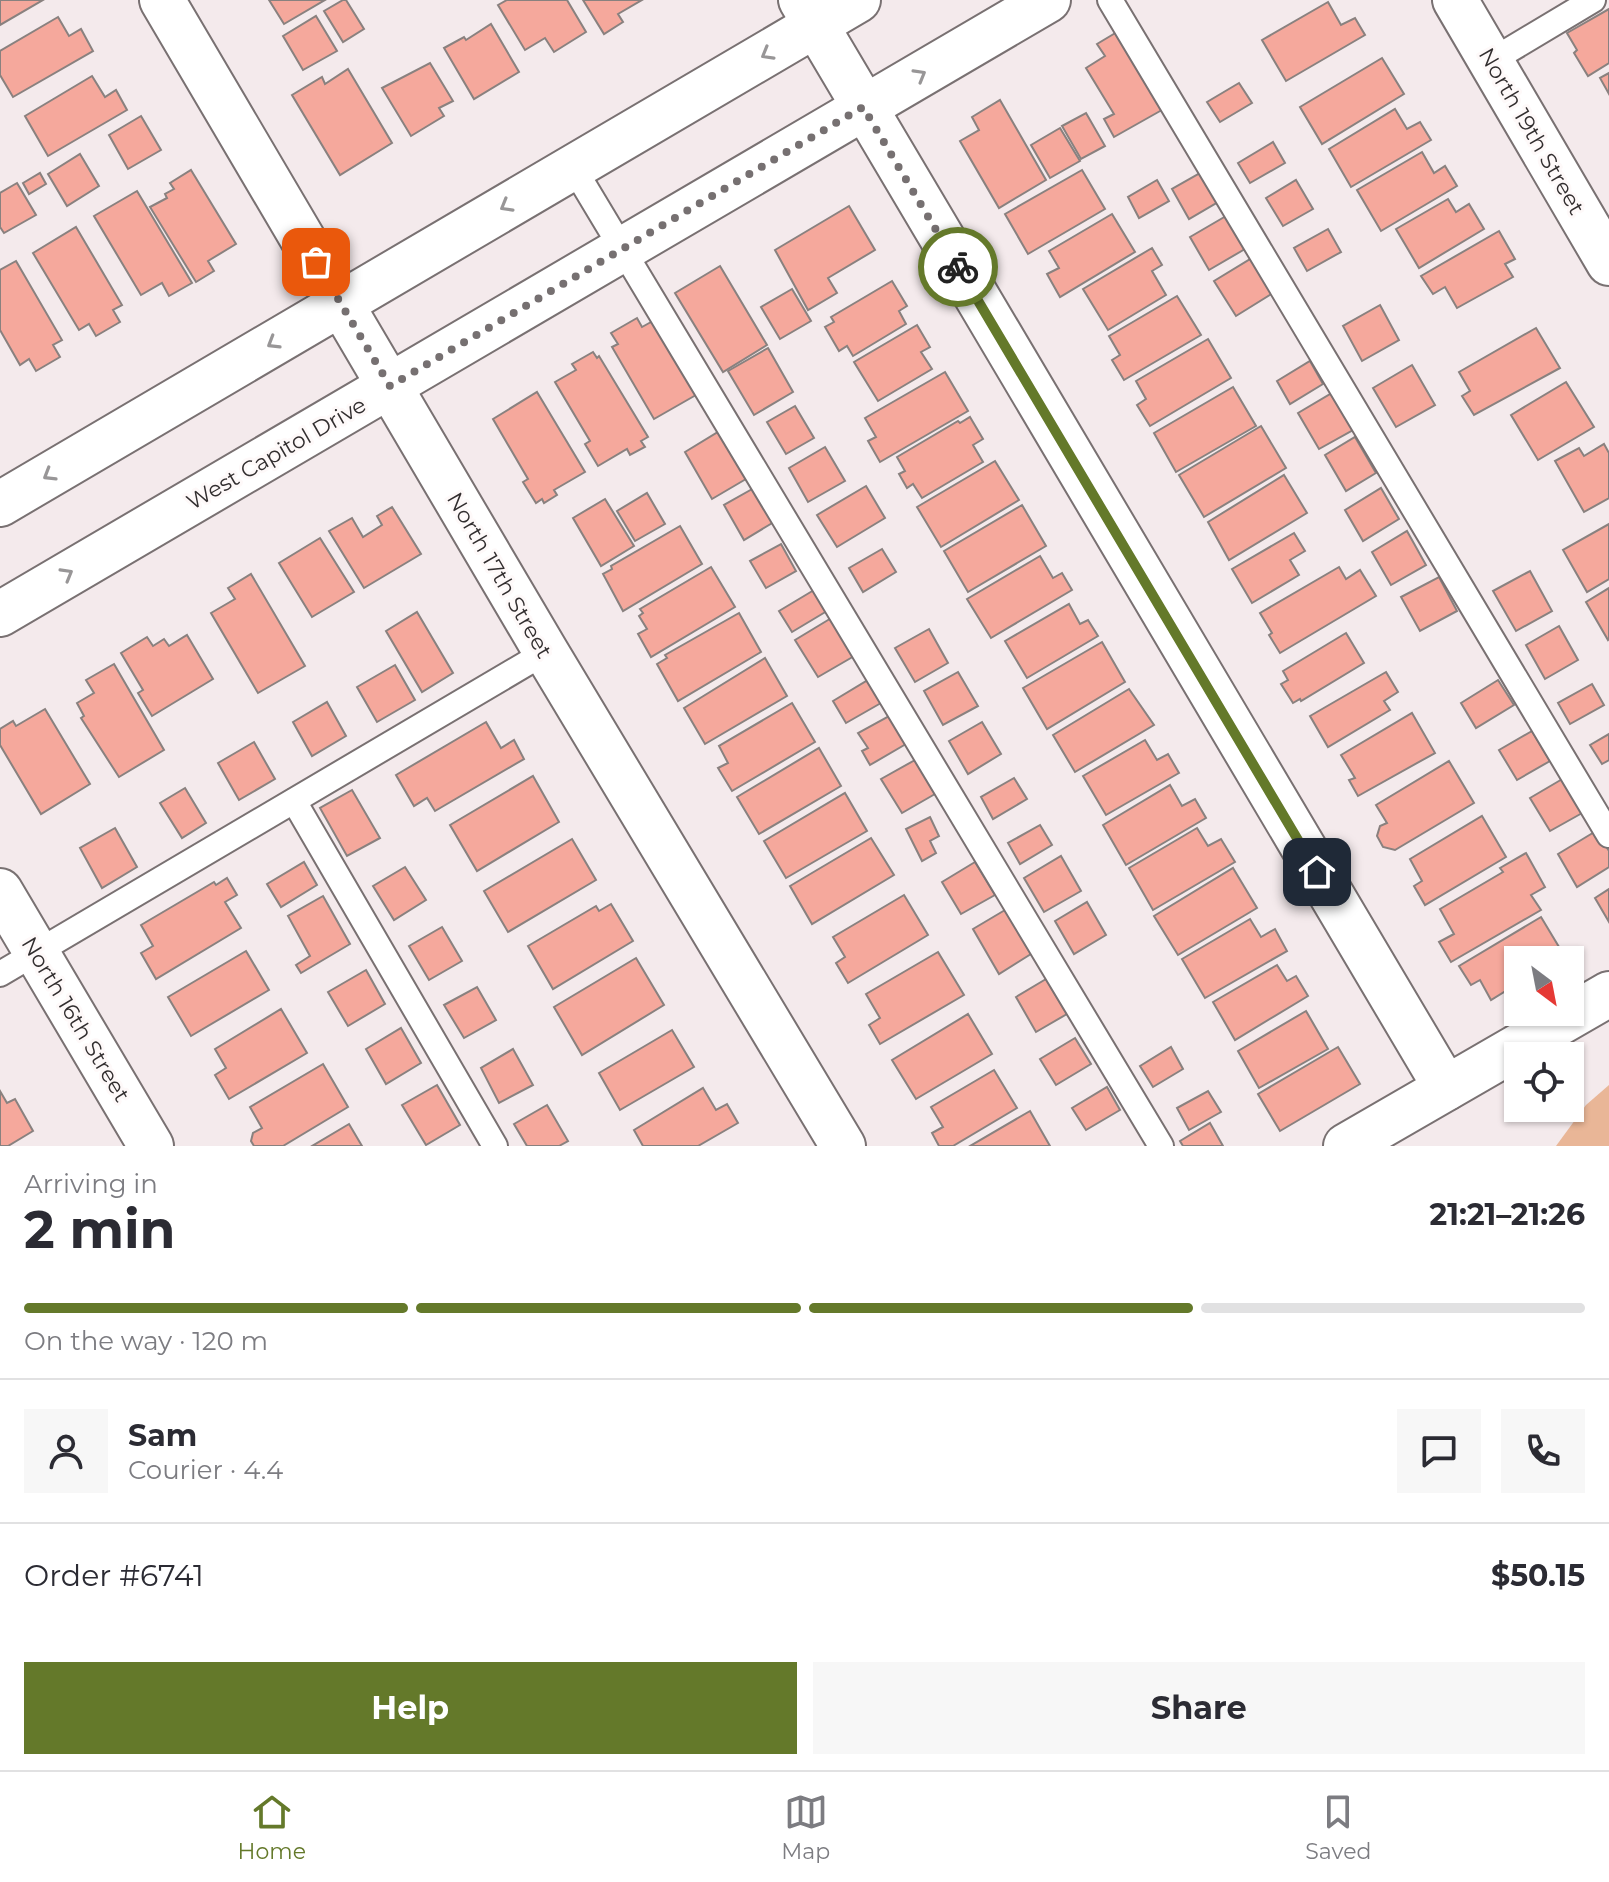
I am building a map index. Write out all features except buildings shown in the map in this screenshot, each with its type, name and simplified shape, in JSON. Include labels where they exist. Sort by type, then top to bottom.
[{"type":"street","name":"North 17th Street","points":[[162,0],[546,652],[843,1146]]},
{"type":"street","points":[[0,504],[573,167],[808,12],[858,0]]},
{"type":"street","name":"West Capitol Drive","points":[[0,614],[1048,0]]},
{"type":"street","name":"North 19th Street","points":[[1455,0],[1609,263]]},
{"type":"street","points":[[808,12],[1446,1088]]},
{"type":"street","name":"North 16th Street","points":[[0,891],[18,964],[151,1146]]},
{"type":"street","points":[[1346,1146],[1609,994]]},
{"type":"lane","points":[[1110,0],[1609,835]]},
{"type":"lane","points":[[1491,61],[1593,0]]},
{"type":"lane","points":[[573,167],[1161,1146]]},
{"type":"lane","points":[[18,964],[546,652]]},
{"type":"lane","points":[[294,801],[495,1146]]},
{"type":"shaded area","points":[[1609,1085],[1609,1146],[1556,1146],[1574,1122],[1584,1122],[1586,1105]]},
{"type":"way so far","points":[[316,262],[390,386],[863,107],[958,267]]},
{"type":"route","points":[[958,267],[1317,872]]}]
